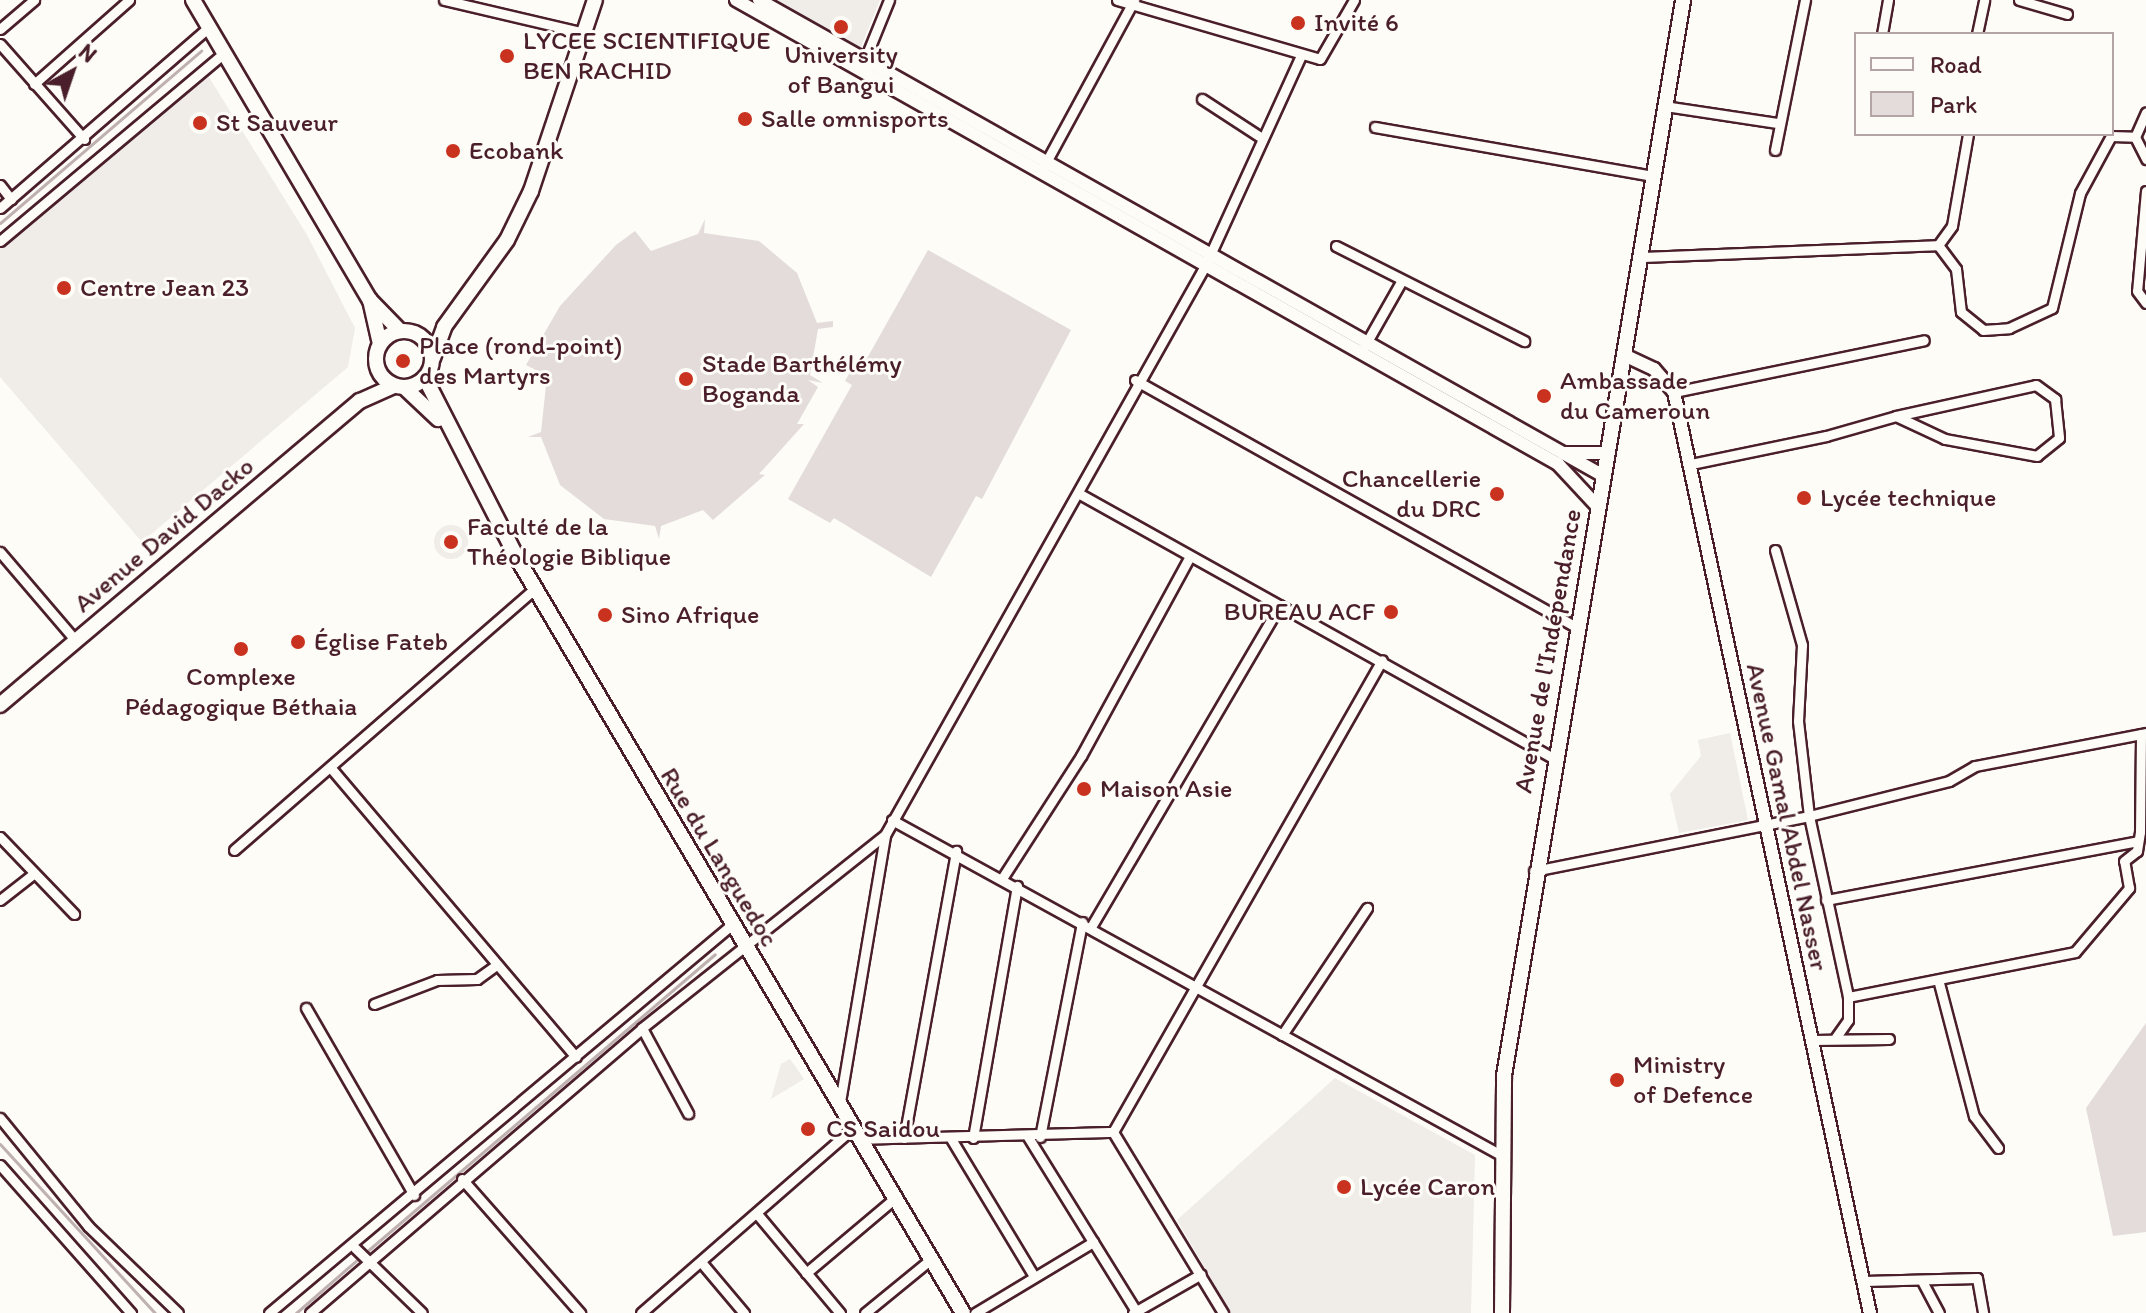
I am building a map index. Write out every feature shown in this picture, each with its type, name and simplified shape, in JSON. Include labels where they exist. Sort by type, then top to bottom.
[{"type":"main road","points":[[193,0],[370,300],[400,331],[417,335],[444,327]]},
{"type":"main road","points":[[370,300],[380,344],[377,366],[399,387],[425,378],[444,327],[507,240],[595,0]]},
{"type":"main road","name":"Avenue de l'Indépendance","points":[[1502,1313],[1499,1154],[1534,871],[1683,0]]},
{"type":"main road","points":[[380,344],[400,331]]},
{"type":"main road","points":[[417,335],[433,358]]},
{"type":"main road","name":"Avenue David Dacko","points":[[360,401],[377,366]]},
{"type":"main road","name":"Rue du Languedoc","points":[[425,378],[441,422],[535,588],[730,926],[963,1313]]},
{"type":"main road","name":"Avenue David Dacko","points":[[0,705],[360,401],[399,387]]},
{"type":"main road","name":"Rue du Languedoc","points":[[399,387],[441,422]]},
{"type":"street","points":[[0,29],[34,0]]},
{"type":"street","points":[[34,84],[129,0]]},
{"type":"street","points":[[444,0],[585,33]]},
{"type":"street","points":[[736,0],[1212,253],[1558,464],[1597,506]]},
{"type":"street","points":[[759,0],[862,65]]},
{"type":"street","points":[[862,65],[889,0]]},
{"type":"street","points":[[1117,0],[1133,2],[1301,55],[1325,57],[1354,0]]},
{"type":"street","points":[[1775,150],[1805,0]]},
{"type":"street","points":[[1882,32],[1888,0]]},
{"type":"street","points":[[1977,32],[1984,0]]},
{"type":"street","points":[[2019,0],[2067,14]]},
{"type":"street","points":[[1044,166],[1133,2]]},
{"type":"street","points":[[0,208],[84,139],[210,26]]},
{"type":"street","points":[[0,44],[84,139]]},
{"type":"street","points":[[0,241],[225,52]]},
{"type":"street","points":[[839,1106],[885,835],[1078,493],[1135,380],[1212,253],[1301,55]]},
{"type":"street","points":[[1202,99],[1262,138]]},
{"type":"street","points":[[1665,106],[1778,123]]},
{"type":"street","points":[[2135,137],[2146,112]]},
{"type":"street","points":[[1375,127],[1653,176]]},
{"type":"street","points":[[1938,245],[1952,226],[1968,136]]},
{"type":"street","points":[[1938,245],[1956,269],[1968,324],[2009,328],[2038,318],[2058,296],[2080,193],[2101,147],[2111,136],[2135,137]]},
{"type":"street","points":[[2135,137],[2146,159]]},
{"type":"street","points":[[1044,166],[1205,266],[1365,346],[1602,475]]},
{"type":"street","points":[[0,185],[11,199]]},
{"type":"street","points":[[2146,191],[2137,291],[2146,303]]},
{"type":"street","points":[[1641,257],[1938,245]]},
{"type":"street","points":[[1336,246],[1524,341]]},
{"type":"street","points":[[1365,346],[1402,280]]},
{"type":"street","points":[[1624,355],[1654,369],[1674,392],[1924,340]]},
{"type":"street","points":[[1135,380],[1576,627]]},
{"type":"street","points":[[1691,464],[1896,416],[2036,385],[2055,399],[2059,438],[2037,456],[1945,439],[1896,416]]},
{"type":"street","name":"Avenue Gamal Abdel Nasser","points":[[1674,392],[1870,1313]]},
{"type":"street","points":[[1560,453],[1606,453]]},
{"type":"street","points":[[1078,493],[1189,558],[1382,660],[1555,759]]},
{"type":"street","points":[[1775,550],[1802,645],[1798,721],[1809,816],[1848,997],[1848,1020],[1836,1037]]},
{"type":"street","points":[[0,552],[76,641]]},
{"type":"street","points":[[1003,877],[1081,756],[1189,558]]},
{"type":"street","points":[[234,850],[535,588]]},
{"type":"street","points":[[1040,1137],[1086,925],[1280,605]]},
{"type":"street","points":[[1113,1132],[1198,989],[1382,660]]},
{"type":"street","points":[[1534,871],[1809,816],[1949,781],[1975,766],[2143,734],[2137,841],[2124,861],[2129,888],[2075,952],[1939,983],[1848,997]]},
{"type":"street","points":[[330,767],[495,966],[576,1057]]},
{"type":"street","points":[[892,820],[956,851],[1198,989],[1499,1154]]},
{"type":"street","points":[[310,1313],[462,1179],[642,1028],[742,945],[885,835]]},
{"type":"street","points":[[0,837],[32,875],[74,914]]},
{"type":"street","points":[[1826,900],[2137,841]]},
{"type":"street","points":[[904,1138],[956,851]]},
{"type":"street","points":[[0,900],[32,875]]},
{"type":"street","points":[[973,1138],[1017,886]]},
{"type":"street","points":[[1282,1035],[1367,908]]},
{"type":"street","points":[[269,1313],[355,1248],[730,926]]},
{"type":"street","points":[[374,1004],[437,980],[477,979],[495,966]]},
{"type":"street","points":[[1939,983],[1974,1116],[1998,1148]]},
{"type":"street","points":[[306,1008],[414,1195]]},
{"type":"street","points":[[642,1028],[688,1113]]},
{"type":"street","points":[[1813,1040],[1836,1037],[1889,1039]]},
{"type":"street","points":[[0,1118],[88,1226],[156,1299],[178,1313]]},
{"type":"street","points":[[500,1121],[513,1136]]},
{"type":"street","points":[[641,1313],[856,1133],[904,1138],[973,1138],[1113,1132]]},
{"type":"street","points":[[1113,1132],[1223,1313]]},
{"type":"street","points":[[950,1137],[1034,1276]]},
{"type":"street","points":[[1028,1137],[1135,1312],[1201,1274]]},
{"type":"street","points":[[0,1165],[131,1313]]},
{"type":"street","points":[[462,1179],[580,1313]]},
{"type":"street","points":[[426,1184],[439,1199]]},
{"type":"street","points":[[806,1273],[895,1198]]},
{"type":"street","points":[[758,1215],[840,1313]]},
{"type":"street","points":[[975,1313],[1093,1242]]},
{"type":"street","points":[[355,1248],[422,1313]]},
{"type":"street","points":[[865,1313],[931,1259]]},
{"type":"street","points":[[701,1262],[744,1313]]},
{"type":"street","points":[[1864,1281],[1977,1278],[1983,1313]]},
{"type":"street","points":[[1922,1281],[1939,1313]]},
{"type":"shaded area","name":"University of Bangui","points":[[767,0],[880,0],[858,54]]},
{"type":"shaded area","points":[[207,74],[307,235],[355,328],[348,367],[142,542],[0,377],[0,246]]},
{"type":"shaded area","name":"Faculté de la Théologie Biblique","points":[[451,525],[463,530],[468,542],[463,554],[451,559],[439,554],[434,542],[439,530]]},
{"type":"shaded area","points":[[1730,733],[1748,820],[1679,833],[1670,794],[1701,756],[1698,740]]},
{"type":"shaded area","points":[[790,1059],[804,1079],[771,1099],[781,1064]]},
{"type":"shaded area","name":"Lycée Caron","points":[[1335,1078],[1475,1155],[1471,1313],[1231,1313],[1177,1220]]},
{"type":"green space","name":"Stade Barthélémy Boganda","points":[[705,219],[704,233],[759,241],[797,273],[817,323],[833,321],[833,327],[818,329],[810,375],[823,383],[808,380],[818,387],[797,424],[804,424],[759,474],[765,475],[713,520],[703,510],[661,526],[659,539],[655,526],[604,519],[560,485],[541,437],[528,437],[541,432],[547,376],[526,365],[560,306],[616,245],[635,231],[651,251],[698,234]]},
{"type":"green space","points":[[928,250],[1071,330],[982,499],[976,496],[931,577],[834,518],[830,523],[788,499],[852,385],[845,381],[854,365],[861,369]]},
{"type":"green space","points":[[2146,1023],[2146,1232],[2113,1236],[2086,1108]]},
{"type":"waterway","points":[[0,223],[201,51]]},
{"type":"waterway","points":[[365,1253],[715,954]]},
{"type":"waterway","points":[[0,1144],[155,1313]]},
{"type":"waterway","points":[[296,1313],[359,1258]]},
{"type":"place","name":"Invité 6","points":[[1298,23]]},
{"type":"place","name":"University of Bangui","points":[[841,27]]},
{"type":"place","name":"LYCEE SCIENTIFIQUE BEN RACHID","points":[[507,56]]},
{"type":"place","name":"Salle omnisports","points":[[745,119]]},
{"type":"place","name":"St Sauveur","points":[[200,123]]},
{"type":"place","name":"Ecobank","points":[[453,151]]},
{"type":"place","name":"Centre Jean 23","points":[[64,288]]},
{"type":"place","name":"Place (rond-point) des Martyrs","points":[[403,361]]},
{"type":"place","name":"Stade Barthélémy Boganda","points":[[686,379]]},
{"type":"place","name":"Ambassade du Cameroun","points":[[1544,396]]},
{"type":"place","name":"Chancellerie du DRC","points":[[1497,494]]},
{"type":"place","name":"Lycée technique","points":[[1804,498]]},
{"type":"place","name":"Faculté de la Théologie Biblique","points":[[451,542]]},
{"type":"place","name":"BUREAU ACF","points":[[1391,612]]},
{"type":"place","name":"Sino Afrique","points":[[605,615]]},
{"type":"place","name":"Église Fateb","points":[[298,642]]},
{"type":"place","name":"Complexe Pédagogique Béthaia","points":[[241,649]]},
{"type":"place","name":"Maison Asie","points":[[1084,789]]},
{"type":"place","name":"Ministry of Defence","points":[[1617,1080]]},
{"type":"place","name":"CS Saidou","points":[[808,1129]]},
{"type":"place","name":"Lycée Caron","points":[[1344,1187]]}]
